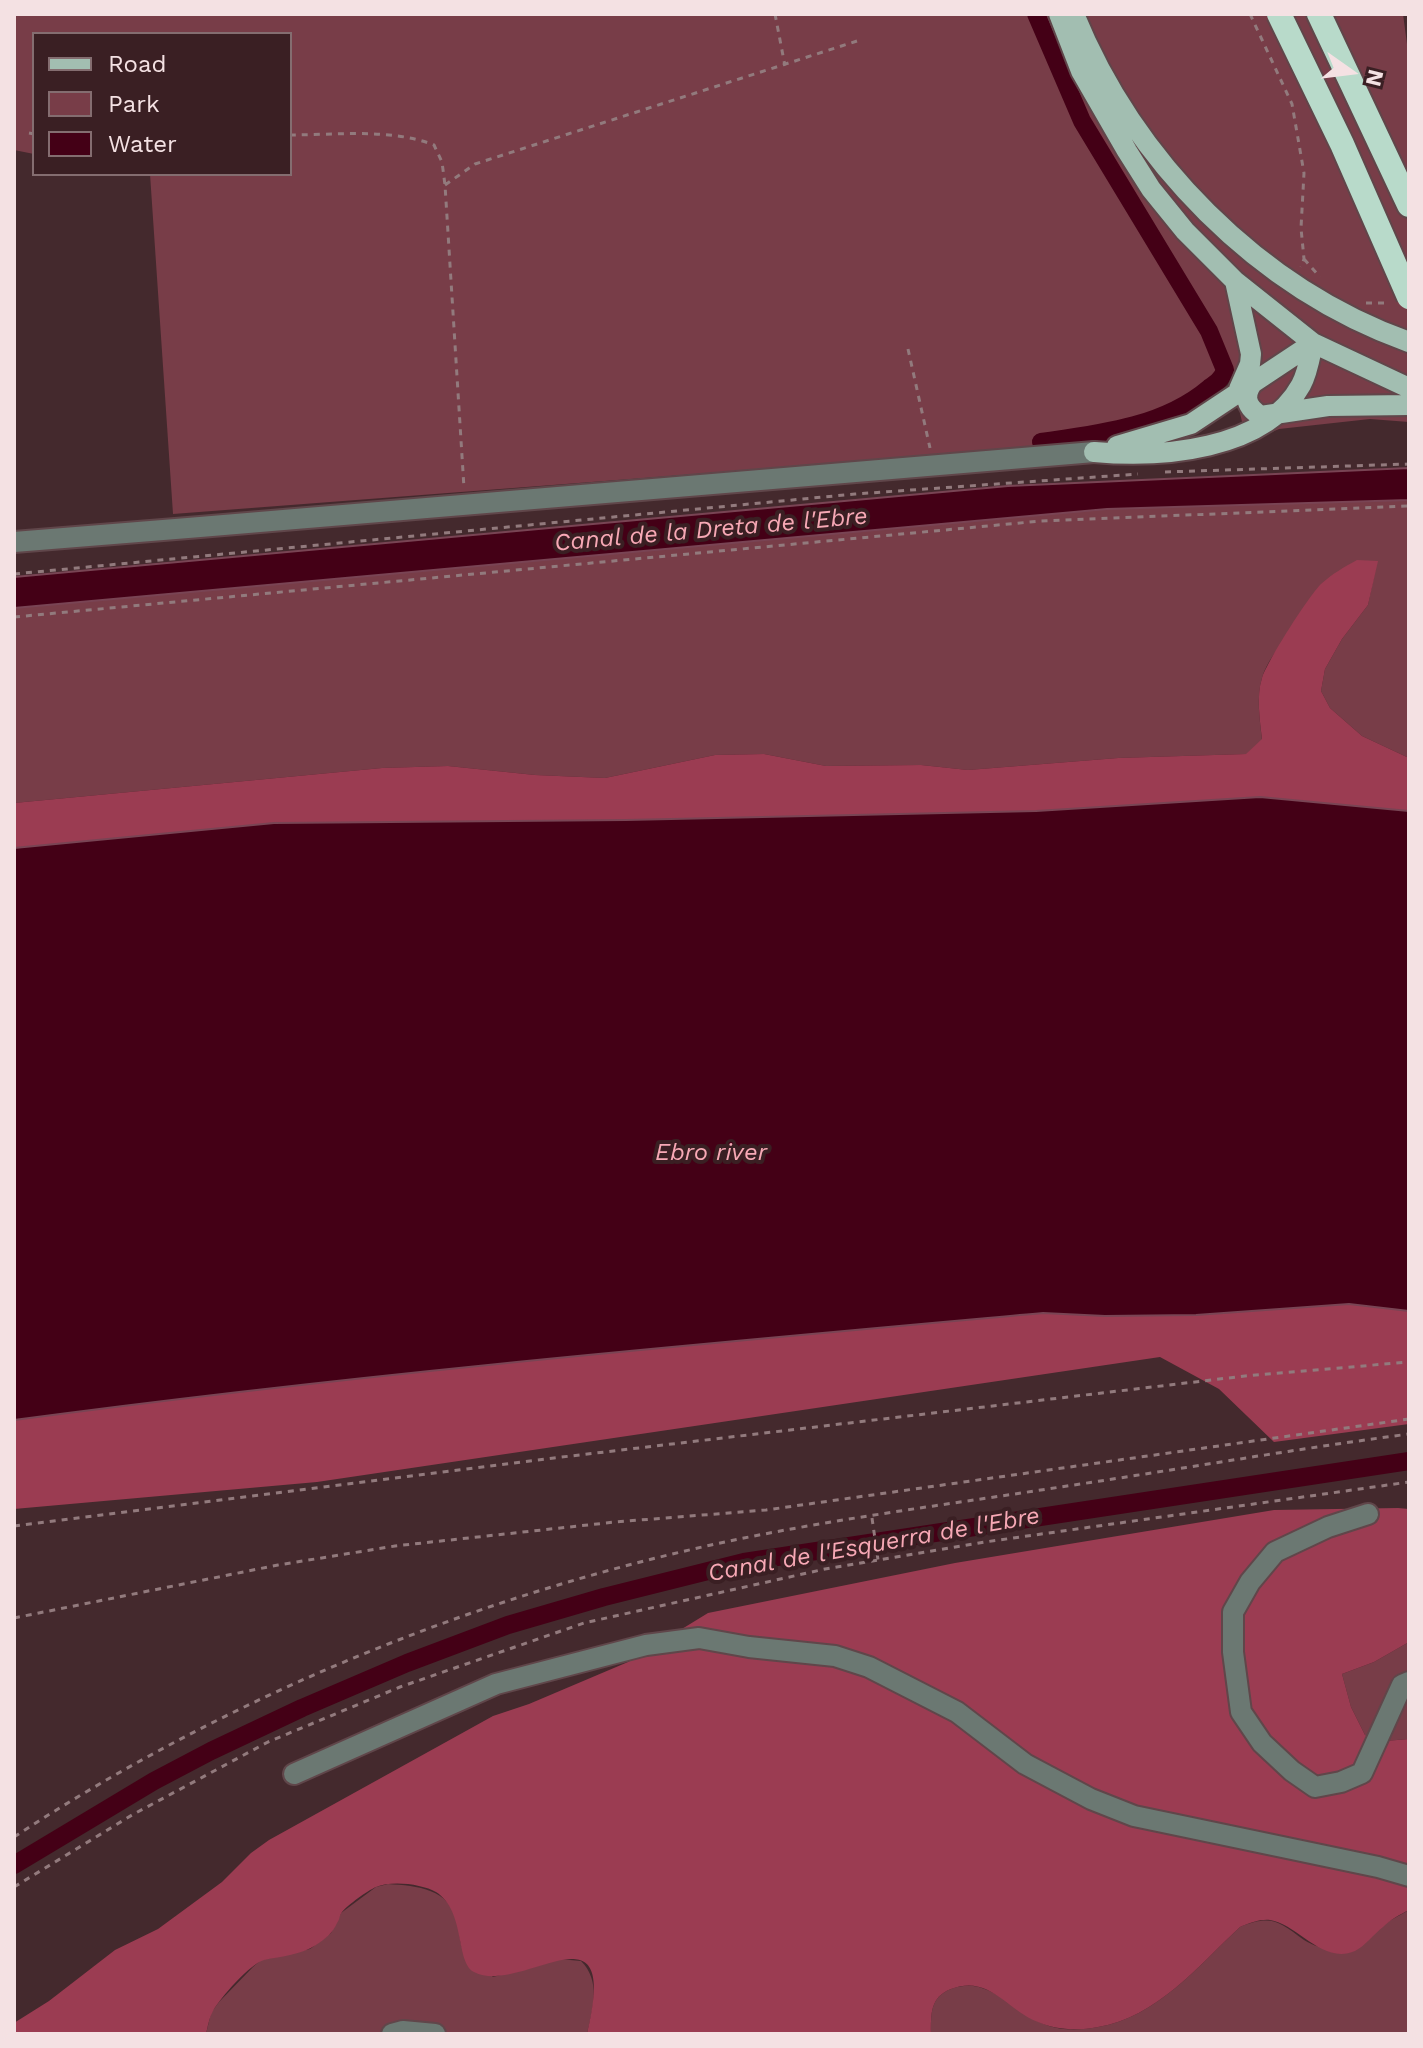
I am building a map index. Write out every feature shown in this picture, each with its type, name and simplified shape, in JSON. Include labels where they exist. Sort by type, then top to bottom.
[{"type":"highway","points":[[1279,14],[1342,144],[1409,297]]},
{"type":"highway","points":[[1319,14],[1409,205]]},
{"type":"main road","points":[[1059,14],[1081,71],[1151,189],[1185,231],[1235,281],[1313,343],[1409,388]]},
{"type":"main road","points":[[1074,14],[1107,84],[1153,154],[1183,188],[1241,243],[1296,284],[1379,331],[1409,342]]},
{"type":"main road","points":[[1095,60],[1097,95]]},
{"type":"main road","points":[[1225,402],[1240,387],[1251,354],[1235,281]]},
{"type":"main road","points":[[1094,452],[1191,424],[1313,343]]},
{"type":"main road","points":[[1094,452],[1124,455],[1195,449],[1241,435],[1286,405],[1302,383],[1313,343]]},
{"type":"main road","points":[[1257,378],[1247,393],[1249,406],[1261,416],[1328,406],[1409,405]]},
{"type":"street","points":[[14,542],[465,507],[1094,452]]},
{"type":"street","points":[[1368,1514],[1328,1527],[1275,1552],[1250,1582],[1233,1612],[1233,1652],[1241,1712],[1262,1743],[1315,1787],[1341,1782],[1362,1773],[1402,1685],[1409,1682]]},
{"type":"street","points":[[294,1774],[496,1684],[646,1645],[699,1638],[835,1656],[869,1667],[957,1712],[1025,1764],[1091,1799],[1134,1816],[1409,1876]]},
{"type":"street","points":[[392,2034],[403,2031],[435,2034]]},
{"type":"path","points":[[775,14],[785,66]]},
{"type":"path","points":[[1250,14],[1292,104],[1304,173],[1301,228],[1304,259],[1296,284]]},
{"type":"path","points":[[445,185],[475,164],[857,41]]},
{"type":"path","points":[[292,135],[385,135],[419,139],[434,145],[442,162],[465,507]]},
{"type":"path","points":[[908,349],[933,467]]},
{"type":"path","points":[[1153,473],[1409,464]]},
{"type":"path","points":[[14,574],[855,494],[1138,474]]},
{"type":"path","points":[[14,617],[1041,521],[1409,506]]},
{"type":"path","points":[[14,1526],[1214,1380],[1409,1362]]},
{"type":"path","points":[[14,1618],[224,1575],[395,1546],[615,1522],[766,1510],[1409,1419]]},
{"type":"path","points":[[14,1837],[69,1800],[185,1736],[318,1674],[456,1620],[595,1574],[740,1539],[1409,1434]]},
{"type":"path","points":[[872,1518],[878,1560]]},
{"type":"green space","points":[[14,14],[1403,14],[1409,59],[1409,422],[1370,419],[1279,429],[1247,443],[1232,379],[1160,425],[1076,445],[173,514],[150,176],[292,176],[292,32],[32,32],[32,154],[14,150]]},
{"type":"green space","points":[[1409,500],[1409,758],[1362,736],[1330,708],[1321,691],[1325,669],[1342,639],[1368,605],[1377,561],[1311,615],[1269,662],[1259,693],[1262,740],[1247,754],[1118,758],[968,770],[921,765],[826,766],[764,754],[715,755],[605,778],[448,766],[382,768],[14,803],[14,608],[1107,509]]},
{"type":"green space","points":[[1409,1642],[1409,1739],[1385,1741],[1365,1735],[1351,1707],[1342,1674],[1374,1662]]},
{"type":"green space","points":[[388,1884],[431,1891],[447,1902],[454,1911],[465,1953],[493,1977],[559,1959],[581,1961],[591,1977],[594,1995],[587,2034],[206,2034],[211,2013],[219,2002],[261,1960],[310,1949],[331,1933],[341,1913],[376,1887]]},
{"type":"green space","points":[[1409,1910],[1409,2034],[931,2034],[935,2001],[951,1989],[965,1986],[990,1991],[1049,2026],[1092,2028],[1139,2013],[1158,2001],[1240,1927],[1260,1921],[1275,1922],[1307,1942],[1334,1952]]},
{"type":"shaded area","points":[[1357,560],[1378,561],[1368,605],[1342,639],[1325,669],[1321,691],[1330,708],[1362,736],[1409,758],[1409,811],[1260,797],[1036,811],[626,820],[274,823],[14,848],[14,803],[382,768],[448,766],[605,778],[715,755],[764,754],[826,766],[921,765],[968,770],[1118,758],[1246,754],[1262,739],[1259,693],[1262,678],[1272,658],[1321,584]]},
{"type":"shaded area","points":[[1349,1304],[1409,1311],[1409,1424],[1274,1442],[1219,1389],[1160,1357],[317,1482],[14,1509],[14,1420],[399,1374],[1043,1313],[1157,1315]]},
{"type":"shaded area","points":[[1409,1509],[1409,1642],[1374,1662],[1342,1674],[1351,1707],[1365,1735],[1385,1741],[1409,1739],[1409,1910],[1389,1922],[1355,1951],[1332,1953],[1280,1923],[1270,1920],[1255,1922],[1240,1927],[1158,2001],[1119,2021],[1090,2028],[1067,2029],[1045,2025],[1027,2017],[987,1990],[964,1986],[944,1992],[935,2001],[931,2034],[587,2034],[594,1992],[590,1969],[579,1960],[561,1960],[517,1973],[494,1976],[474,1972],[464,1958],[456,1923],[445,1900],[423,1887],[390,1884],[372,1889],[349,1905],[331,1933],[316,1945],[298,1953],[264,1960],[252,1967],[217,2005],[210,2016],[206,2034],[14,2034],[14,2023],[49,2001],[115,1950],[158,1929],[222,1882],[269,1840],[493,1716],[628,1662],[708,1613],[955,1563],[1274,1510]]},
{"type":"water","name":"Canal de la Dreta de l'Ebre","points":[[1409,468],[1409,500],[1107,509],[14,608],[14,577],[1008,486]]},
{"type":"water","name":"Ebro river","points":[[1260,797],[1409,811],[1409,1311],[1349,1304],[1196,1315],[1043,1313],[399,1374],[14,1420],[14,848],[274,823],[626,820],[1036,811]]},
{"type":"waterway","points":[[1036,14],[1082,121],[1209,331],[1225,370],[1216,382],[1191,401],[1151,420],[1107,432],[1041,442]]},
{"type":"waterway","name":"Canal de l'Esquerra de l'Ebre","points":[[14,1865],[154,1781],[302,1708],[407,1663],[508,1625],[604,1597],[744,1562],[1409,1461]]}]
